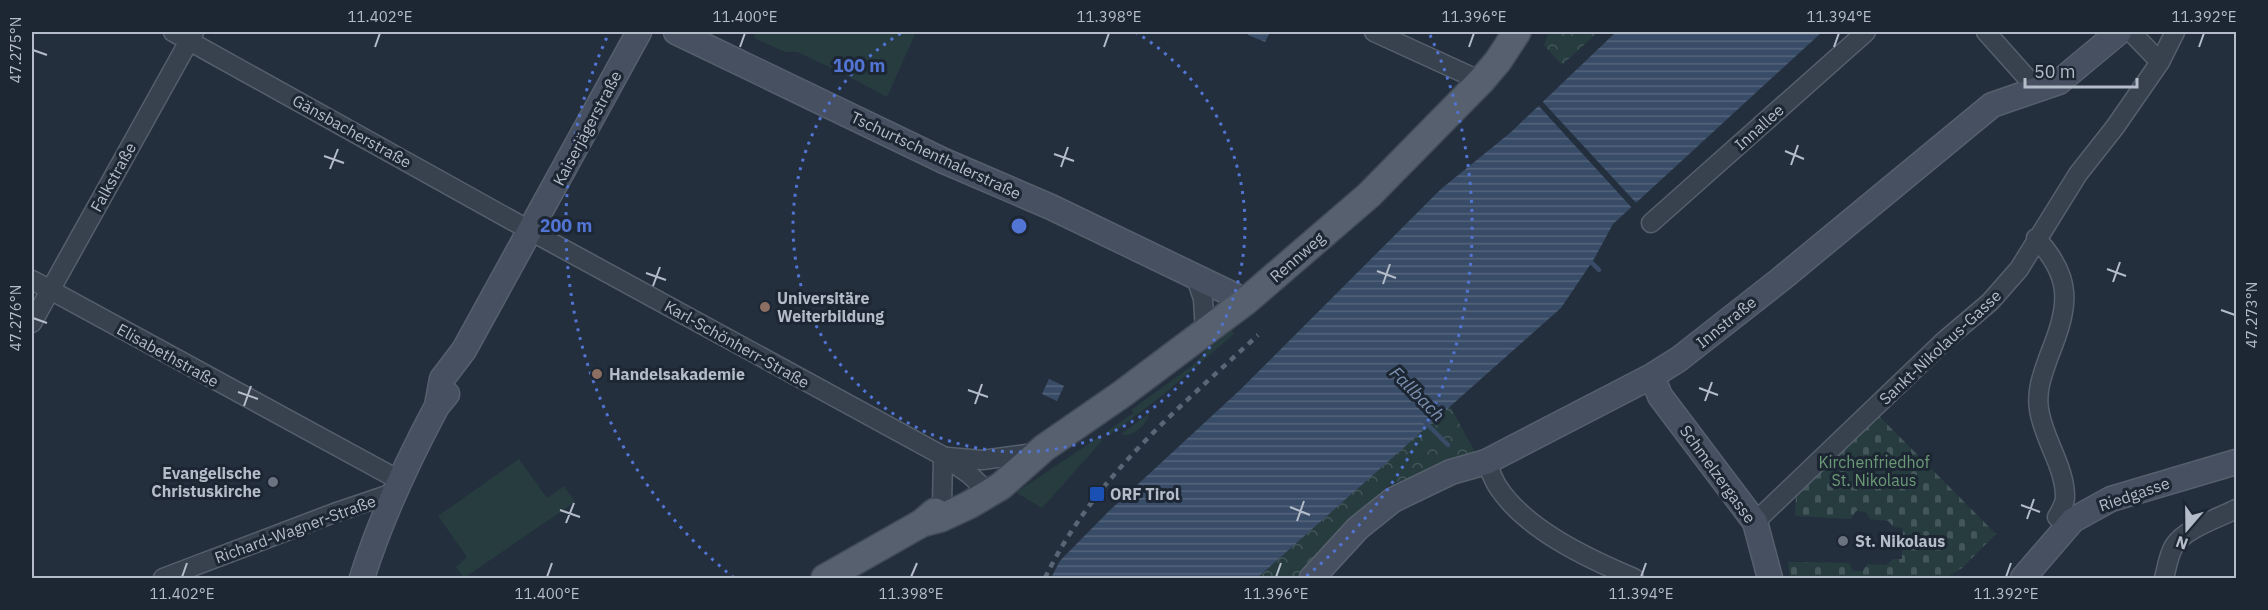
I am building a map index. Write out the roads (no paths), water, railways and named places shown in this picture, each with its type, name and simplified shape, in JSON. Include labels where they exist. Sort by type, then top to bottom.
[{"type":"main road","name":"Rennweg","points":[[825,579],[932,515],[941,518],[1122,394],[1246,301],[1369,195],[1481,81],[1498,61],[1517,32]]},
{"type":"street","name":"Gänsbacherstraße","points":[[173,32],[192,36],[531,231]]},
{"type":"street","name":"Kaiserjägerstraße","points":[[362,579],[396,486],[437,406],[453,387],[464,350],[639,32]]},
{"type":"street","name":"Tschurtschenthalerstraße","points":[[675,32],[944,161],[1051,207],[1246,301]]},
{"type":"street","points":[[1374,32],[1481,81]]},
{"type":"street","name":"Innallee","points":[[1651,223],[1866,32]]},
{"type":"street","points":[[1986,32],[2037,89]]},
{"type":"street","name":"Innstraße","points":[[1312,579],[1358,528],[1393,500],[1451,472],[1486,462],[1652,376],[1695,347],[1992,105],[2059,82],[2120,32]]},
{"type":"street","points":[[2131,32],[2160,62]]},
{"type":"street","name":"Sankt-Nikolaus-Gasse","points":[[1755,522],[1944,341],[1990,303],[2019,269],[2036,238],[2078,174],[2115,127],[2160,62],[2175,32]]},
{"type":"street","name":"Falkstraße","points":[[32,322],[192,36]]},
{"type":"street","name":"Karl-Schönherr-Straße","points":[[531,231],[943,456],[960,467],[984,489]]},
{"type":"street","points":[[2036,238],[2052,255],[2064,281],[2064,310],[2038,394],[2039,410],[2046,437],[2060,472],[2066,498],[2057,518]]},
{"type":"street","points":[[1196,278],[1203,299],[1205,332]]},
{"type":"street","name":"Elisabethstraße","points":[[32,280],[396,486]]},
{"type":"street","name":"Schmelzergasse","points":[[1652,376],[1660,396],[1755,522],[1770,579]]},
{"type":"street","name":"Karl-Schönherr-Straße","points":[[943,456],[982,460],[1036,451]]},
{"type":"street","points":[[932,515],[943,456]]},
{"type":"street","points":[[1486,462],[1499,488],[1524,516],[1555,538],[1634,579]]},
{"type":"street","name":"Riedgasse","points":[[2023,579],[2073,520],[2082,513],[2111,499],[2236,462]]},
{"type":"street","name":"Richard-Wagner-Straße","points":[[164,579],[334,513],[396,486]]},
{"type":"street","points":[[2164,579],[2171,552],[2177,542],[2189,532],[2236,509]]},
{"type":"water","points":[[1249,32],[1270,32],[1265,42],[1248,35]]},
{"type":"water","points":[[1616,32],[1822,32],[1613,224],[1594,259],[1561,308],[1257,578],[1043,578],[1109,511],[1241,389],[1441,189],[1510,133]]},
{"type":"water","points":[[1049,379],[1064,386],[1057,401],[1042,394]]},
{"type":"waterway","points":[[1592,263],[1599,270]]},
{"type":"waterway","name":"Fallbach","points":[[1425,422],[1448,445]]},
{"type":"railway","points":[[1045,578],[1065,542],[1113,477],[1168,418],[1258,335]]},
{"type":"place","name":"Universitäre Weiterbildung","points":[[765,307]]},
{"type":"place","name":"Handelsakademie","points":[[597,374]]},
{"type":"place","name":"Evangelische Christuskirche","points":[[273,482]]},
{"type":"place","name":"ORF Tirol","points":[[1097,494]]},
{"type":"place","name":"St. Nikolaus","points":[[1843,541]]},
{"type":"park label","name":"Kirchenfriedhof St. Nikolaus","points":[[1874,471]]}]
